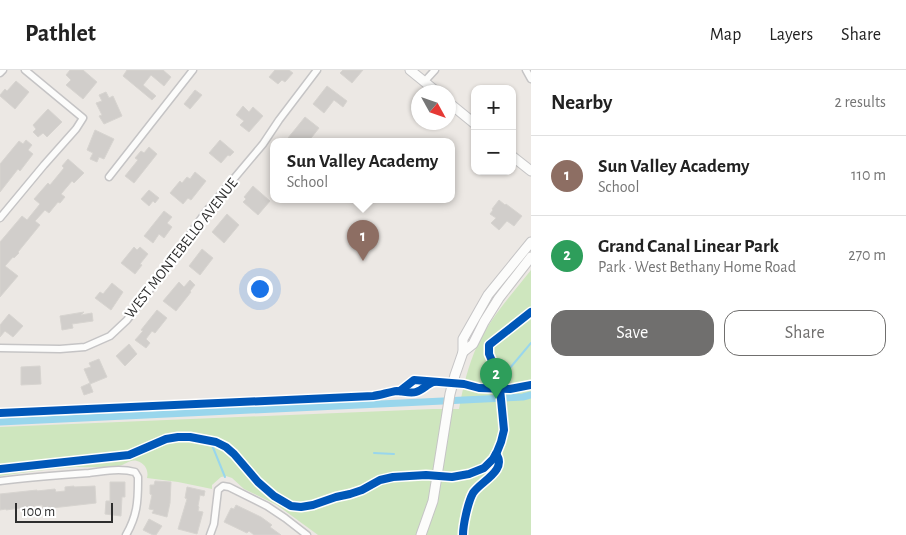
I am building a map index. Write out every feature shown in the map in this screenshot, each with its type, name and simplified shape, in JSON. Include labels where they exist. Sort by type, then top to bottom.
[{"type":"main road","points":[[410,70],[428,85]]},
{"type":"main road","points":[[456,109],[471,121]]},
{"type":"main road","points":[[516,159],[531,171]]},
{"type":"main road","points":[[421,535],[433,501],[448,408],[455,375],[463,352],[463,339],[488,295],[531,242]]},
{"type":"main road","points":[[463,352],[473,344],[499,298],[531,258]]},
{"type":"street","points":[[0,73],[3,70]]},
{"type":"street","points":[[0,218],[76,129],[83,118],[25,70]]},
{"type":"street","points":[[109,177],[193,70]]},
{"type":"street","name":"WEST MONTEBELLO AVENUE","points":[[0,348],[60,349],[84,347],[110,336],[127,320],[205,213],[263,144],[317,70]]},
{"type":"street","points":[[424,82],[434,70]]},
{"type":"street","points":[[526,70],[531,79]]},
{"type":"street","points":[[0,481],[104,471],[135,472],[138,477],[136,511],[126,535]]},
{"type":"street","points":[[210,535],[214,524],[218,490],[223,486],[230,487],[267,506],[307,535]]},
{"type":"green space","points":[[531,270],[531,535],[318,535],[277,505],[244,489],[232,478],[221,477],[212,485],[212,489],[147,478],[144,465],[134,461],[114,467],[76,467],[0,476],[0,427],[459,409],[468,369],[482,336],[502,306]]},
{"type":"building","points":[[70,70],[83,70],[97,82],[83,99],[66,85],[71,80],[66,75]]},
{"type":"building","points":[[127,70],[163,70],[171,77],[164,86],[151,75],[143,85],[156,96],[152,100],[123,76]]},
{"type":"building","points":[[275,70],[289,70],[293,73],[285,82],[282,80],[278,84],[269,77]]},
{"type":"building","points":[[343,70],[363,70],[352,83],[340,73]]},
{"type":"building","points":[[16,81],[29,92],[15,109],[0,95],[5,89],[7,91]]},
{"type":"building","points":[[327,86],[347,101],[343,107],[334,100],[324,113],[313,104]]},
{"type":"building","points":[[195,90],[202,95],[190,109],[184,104]]},
{"type":"building","points":[[106,92],[109,98],[113,96],[122,116],[104,124],[99,116],[102,115],[96,103],[102,101],[99,95]]},
{"type":"building","points":[[243,106],[249,112],[253,107],[263,116],[249,132],[240,125],[244,121],[236,115]]},
{"type":"building","points":[[48,109],[62,122],[47,137],[43,133],[38,137],[33,132],[36,129],[33,125]]},
{"type":"building","points":[[305,117],[319,128],[311,138],[288,138]]},
{"type":"building","points":[[95,130],[114,139],[104,159],[99,157],[97,162],[90,159],[93,153],[87,150]]},
{"type":"building","points":[[26,140],[32,145],[28,150],[33,154],[0,192],[0,164],[19,141],[23,144]]},
{"type":"building","points":[[220,140],[234,152],[230,156],[228,155],[221,163],[209,153]]},
{"type":"building","points":[[149,147],[157,154],[134,183],[125,176],[138,160],[135,158],[141,151],[144,153]]},
{"type":"building","points":[[68,159],[84,173],[74,183],[72,181],[61,194],[65,197],[60,203],[58,202],[49,213],[45,210],[35,221],[40,225],[19,253],[5,266],[18,276],[0,297],[0,242],[22,216],[27,220],[40,204],[34,199],[48,183],[50,185],[64,168],[62,166]]},
{"type":"building","points":[[195,172],[206,181],[191,200],[188,198],[183,204],[170,193],[180,181],[182,183],[187,177],[190,179]]},
{"type":"building","points":[[253,186],[270,201],[258,215],[243,202],[246,199],[244,197]]},
{"type":"building","points":[[149,190],[159,198],[149,206],[141,199]]},
{"type":"building","points":[[499,200],[522,216],[514,226],[507,221],[499,230],[491,223],[496,218],[490,214]]},
{"type":"building","points":[[164,211],[172,217],[167,223],[172,227],[164,238],[159,234],[153,243],[144,236]]},
{"type":"building","points":[[227,214],[239,225],[224,243],[212,232]]},
{"type":"building","points":[[134,247],[137,250],[140,247],[148,254],[135,274],[121,263]]},
{"type":"building","points":[[202,249],[213,258],[200,275],[189,266]]},
{"type":"building","points":[[190,280],[195,285],[176,311],[163,301],[179,282],[184,287]]},
{"type":"building","points":[[112,283],[123,292],[111,310],[95,298],[100,292],[103,294]]},
{"type":"building","points":[[157,310],[167,318],[155,333],[152,331],[146,339],[150,343],[146,348],[135,340]]},
{"type":"building","points":[[84,312],[81,315],[92,313],[93,321],[72,324],[73,328],[62,330],[60,316]]},
{"type":"building","points":[[9,314],[23,326],[13,337],[5,331],[0,337],[0,325]]},
{"type":"building","points":[[129,344],[137,354],[125,366],[116,356]]},
{"type":"building","points":[[99,359],[107,377],[90,384],[93,392],[84,395],[81,387],[90,383],[84,369],[91,367],[89,363]]},
{"type":"building","points":[[40,366],[41,384],[21,385],[21,367]]},
{"type":"building","points":[[155,481],[171,482],[167,517],[152,513],[154,510],[149,509],[152,495],[150,494],[150,485],[154,485]]},
{"type":"building","points":[[110,482],[125,482],[125,497],[122,497],[121,516],[105,514],[106,501],[110,501]]},
{"type":"building","points":[[95,486],[96,503],[43,509],[42,505],[0,510],[0,494],[55,489],[56,492],[65,491],[65,487]]},
{"type":"building","points":[[187,487],[205,491],[204,496],[200,495],[198,511],[203,512],[197,534],[178,529],[187,499],[185,498]]},
{"type":"building","points":[[236,505],[261,517],[281,535],[254,535],[249,531],[247,533],[224,522],[231,508],[234,509]]},
{"type":"building","points":[[149,519],[162,526],[156,535],[143,530]]},
{"type":"waterway","points":[[510,368],[531,343]]},
{"type":"waterway","points":[[0,422],[523,397],[531,395]]},
{"type":"waterway","points":[[212,445],[225,477]]},
{"type":"waterway","points":[[374,453],[394,454]]},
{"type":"cycle path","points":[[0,469],[129,455],[166,439],[190,437],[216,442],[226,447],[258,482],[274,496],[291,506],[301,507],[350,494],[380,480],[393,477],[426,475],[452,477],[469,474],[484,468],[493,459],[504,430],[500,389],[497,372],[489,354],[489,345],[531,312]]},
{"type":"cycle path","points":[[400,391],[414,380],[464,384],[479,388],[510,389],[531,385]]},
{"type":"cycle path","points":[[0,413],[373,396],[397,391],[414,393],[434,382]]},
{"type":"cycle path","points":[[463,535],[471,497],[476,489],[496,470],[499,460],[496,454]]},
{"type":"place","name":"Sun Valley Academy","points":[[363,261]]},
{"type":"place","name":"Grand Canal Linear Park","points":[[496,399]]}]
